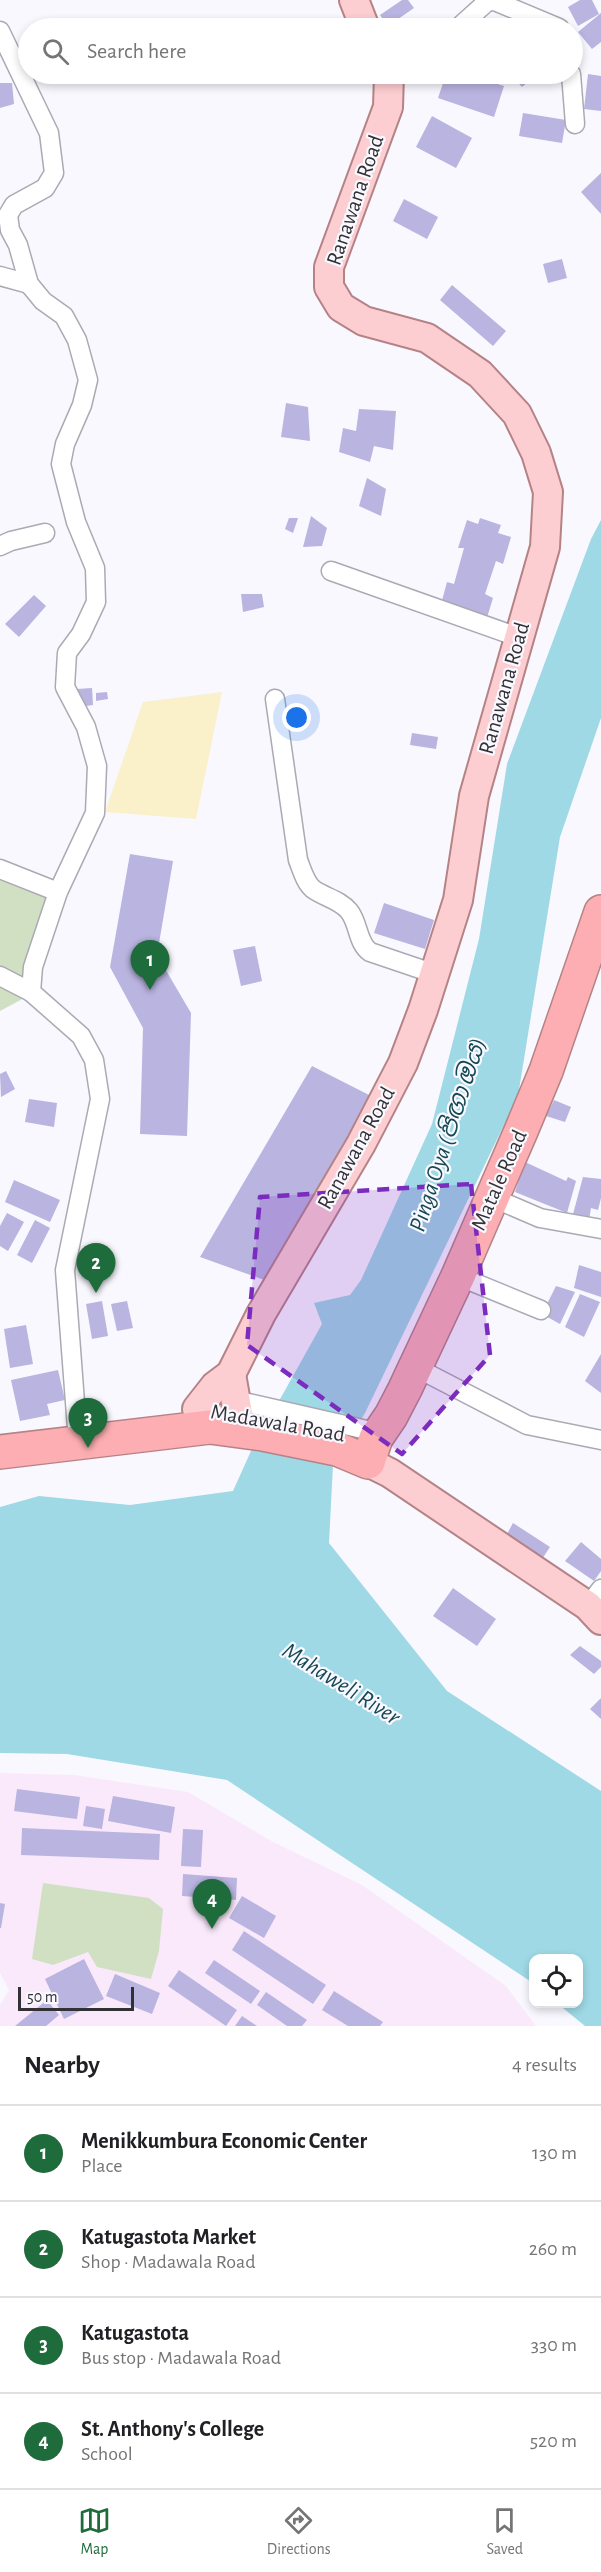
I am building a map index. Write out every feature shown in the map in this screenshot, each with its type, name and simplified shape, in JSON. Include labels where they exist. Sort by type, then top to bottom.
[{"type":"highway","name":"Matale Road","points":[[372,1445],[391,1416],[458,1276],[546,1071],[600,922]]},
{"type":"highway","name":"Madawala Road","points":[[0,1452],[77,1433],[240,1413],[372,1445]]},
{"type":"highway","name":"Madawala Road","points":[[0,1433],[77,1433]]},
{"type":"main road","points":[[354,0],[361,18]]},
{"type":"main road","name":"Ranawana Road","points":[[240,1413],[261,1314],[388,1093],[412,1041],[458,900],[474,796],[545,547],[548,492],[536,453],[517,414],[480,374],[436,344],[427,338],[364,321],[341,307],[329,287],[329,267],[388,107],[389,84]]},
{"type":"main road","name":"Madawala Road","points":[[372,1445],[597,1605]]},
{"type":"street","points":[[469,18],[489,0],[535,18]]},
{"type":"street","points":[[0,32],[18,69]]},
{"type":"street","points":[[25,84],[49,133],[54,173],[45,188],[14,205],[8,215],[10,230],[18,245],[29,284],[44,301],[64,316],[77,340],[88,380],[82,405],[65,444],[61,464],[76,522],[95,568],[96,602],[81,634],[67,652],[65,687],[86,727],[97,766],[95,813],[58,892],[33,967],[31,992]]},
{"type":"street","points":[[572,84],[575,124]]},
{"type":"street","points":[[0,276],[29,284]]},
{"type":"street","points":[[0,546],[45,533]]},
{"type":"street","points":[[331,571],[518,637]]},
{"type":"street","points":[[275,699],[298,860],[306,880],[313,888],[347,908],[354,918],[363,947],[370,952],[435,974]]},
{"type":"street","points":[[0,869],[58,892]]},
{"type":"street","points":[[0,976],[31,992],[81,1036],[94,1060],[100,1098],[65,1270],[77,1433]]},
{"type":"street","points":[[491,1197],[540,1218],[601,1229]]},
{"type":"street","points":[[458,1276],[541,1310]]},
{"type":"street","points":[[415,1366],[526,1425],[601,1440]]},
{"type":"highlighted area","points":[[471,1184],[490,1355],[402,1454],[247,1345],[260,1197]]},
{"type":"shaded area","points":[[0,1773],[74,1775],[188,1792],[273,1842],[362,1885],[506,1986],[536,2026],[0,2026],[0,2005],[9,1990],[0,1973]]},
{"type":"green space","points":[[0,872],[48,892],[23,968],[28,996],[0,1011]]},
{"type":"green space","points":[[43,1883],[149,1898],[163,1909],[159,1951],[151,1979],[97,1967],[88,1952],[53,1965],[32,1959]]},
{"type":"sand","points":[[222,692],[196,819],[105,812],[143,702]]},
{"type":"water","points":[[601,520],[601,718],[560,837],[518,1096],[365,1413],[333,1465],[329,1543],[447,1691],[601,1791],[601,2026],[585,2026],[563,2008],[583,2008],[583,1954],[529,1954],[529,1980],[227,1780],[67,1754],[0,1753],[0,1507],[39,1496],[130,1505],[233,1491],[251,1451],[322,1324],[314,1303],[350,1295],[361,1280],[432,1124],[479,939],[507,764],[591,539]]},
{"type":"building","points":[[402,0],[408,0],[414,8],[400,18],[382,18],[380,15]]},
{"type":"building","points":[[580,0],[592,0],[599,14],[583,23],[583,18],[574,18],[568,7]]},
{"type":"building","points":[[601,13],[601,42],[592,49],[583,38],[583,28]]},
{"type":"building","points":[[588,74],[601,76],[601,111],[584,109]]},
{"type":"building","points":[[0,83],[12,83],[14,104],[0,108]]},
{"type":"building","points":[[443,84],[504,86],[494,117],[438,98]]},
{"type":"building","points":[[523,113],[566,120],[562,143],[519,136]]},
{"type":"building","points":[[432,116],[472,138],[456,168],[416,147]]},
{"type":"building","points":[[601,173],[601,214],[581,192]]},
{"type":"building","points":[[404,199],[438,217],[427,239],[393,221]]},
{"type":"building","points":[[562,259],[567,278],[548,283],[543,264]]},
{"type":"building","points":[[452,285],[506,331],[493,346],[440,300]]},
{"type":"building","points":[[286,403],[308,407],[310,441],[281,437]]},
{"type":"building","points":[[359,409],[396,411],[393,450],[374,446],[370,462],[339,452],[343,428],[356,431]]},
{"type":"building","points":[[367,478],[386,489],[381,516],[359,506]]},
{"type":"building","points":[[311,516],[327,528],[322,546],[303,547]]},
{"type":"building","points":[[289,518],[298,518],[293,533],[285,529]]},
{"type":"building","points":[[480,518],[501,525],[498,533],[511,537],[503,564],[496,561],[485,594],[493,598],[486,621],[440,608],[447,582],[454,584],[464,548],[458,548],[467,520],[478,524]]},
{"type":"building","points":[[241,594],[262,594],[264,607],[243,612]]},
{"type":"building","points":[[34,595],[46,606],[19,637],[5,624]]},
{"type":"building","points":[[92,688],[93,705],[79,707],[77,689]]},
{"type":"building","points":[[107,692],[108,699],[96,701],[96,693]]},
{"type":"building","points":[[412,733],[438,737],[436,749],[410,745]]},
{"type":"building","points":[[130,854],[173,861],[157,955],[191,1013],[187,1136],[140,1134],[143,1028],[110,967]]},
{"type":"building","points":[[384,903],[434,920],[425,949],[374,933]]},
{"type":"building","points":[[255,946],[262,981],[241,986],[233,950]]},
{"type":"building","points":[[312,1066],[373,1097],[267,1281],[200,1257]]},
{"type":"building","points":[[6,1071],[15,1089],[1,1097],[0,1074]]},
{"type":"building","points":[[29,1099],[57,1103],[54,1127],[25,1122]]},
{"type":"building","points":[[554,1100],[571,1107],[565,1122],[546,1116]]},
{"type":"building","points":[[525,1162],[566,1181],[568,1177],[576,1181],[567,1213],[515,1192]]},
{"type":"building","points":[[583,1177],[601,1179],[601,1198],[598,1210],[591,1208],[589,1220],[573,1214]]},
{"type":"building","points":[[14,1180],[60,1200],[50,1222],[5,1202]]},
{"type":"building","points":[[7,1213],[24,1222],[8,1251],[0,1246],[0,1226]]},
{"type":"building","points":[[35,1220],[50,1228],[32,1263],[17,1255]]},
{"type":"building","points":[[579,1265],[601,1272],[601,1297],[574,1288]]},
{"type":"building","points":[[556,1286],[575,1292],[560,1324],[542,1314]]},
{"type":"building","points":[[580,1294],[600,1302],[584,1337],[565,1327]]},
{"type":"building","points":[[102,1301],[108,1336],[92,1339],[86,1304]]},
{"type":"building","points":[[127,1301],[133,1328],[117,1331],[111,1304]]},
{"type":"building","points":[[26,1325],[33,1364],[10,1368],[4,1329]]},
{"type":"building","points":[[601,1354],[601,1393],[585,1381]]},
{"type":"building","points":[[58,1370],[65,1400],[47,1404],[50,1415],[20,1421],[11,1380]]},
{"type":"building","points":[[513,1523],[550,1547],[542,1559],[506,1536]]},
{"type":"building","points":[[581,1542],[601,1559],[601,1571],[594,1581],[565,1561]]},
{"type":"building","points":[[453,1588],[496,1619],[477,1646],[433,1616]]},
{"type":"building","points":[[580,1646],[601,1661],[601,1667],[594,1674],[570,1655]]},
{"type":"building","points":[[601,1698],[601,1719],[590,1709]]},
{"type":"building","points":[[17,1789],[80,1797],[77,1819],[14,1811]]},
{"type":"building","points":[[113,1796],[175,1807],[171,1833],[108,1821]]},
{"type":"building","points":[[86,1806],[105,1809],[102,1829],[83,1826]]},
{"type":"building","points":[[22,1828],[160,1834],[159,1860],[21,1855]]},
{"type":"building","points":[[183,1829],[203,1830],[201,1867],[181,1866]]},
{"type":"building","points":[[183,1874],[237,1878],[236,1900],[182,1896]]},
{"type":"building","points":[[242,1896],[276,1916],[264,1938],[229,1918]]},
{"type":"building","points":[[0,1903],[5,1904],[1,1928],[0,1928]]},
{"type":"building","points":[[244,1931],[326,1985],[313,2004],[232,1950]]},
{"type":"building","points":[[84,1959],[104,1999],[64,2019],[45,1979]]},
{"type":"building","points":[[214,1960],[260,1991],[251,2004],[205,1973]]},
{"type":"building","points":[[179,1970],[237,2010],[226,2026],[168,1986]]},
{"type":"building","points":[[115,1974],[160,1993],[152,2014],[106,1996]]},
{"type":"building","points":[[334,1991],[383,2022],[380,2026],[348,2026],[322,2010]]},
{"type":"building","points":[[266,1992],[307,2020],[302,2026],[287,2026],[257,2005]]},
{"type":"building","points":[[47,2000],[59,2015],[46,2026],[15,2026]]},
{"type":"building","points":[[242,2016],[257,2026],[235,2026]]},
{"type":"place","name":"Menikkumbura Economic Center","points":[[150,990]]},
{"type":"place","name":"Katugastota Market","points":[[96,1293]]},
{"type":"place","name":"Katugastota","points":[[88,1448]]},
{"type":"place","name":"St. Anthony's College","points":[[212,1929]]},
{"type":"water label","name":"Pinga Oya (පිඟා ඔය)","points":[[448,1135]]},
{"type":"water label","name":"Mahaweli River","points":[[341,1684]]}]
